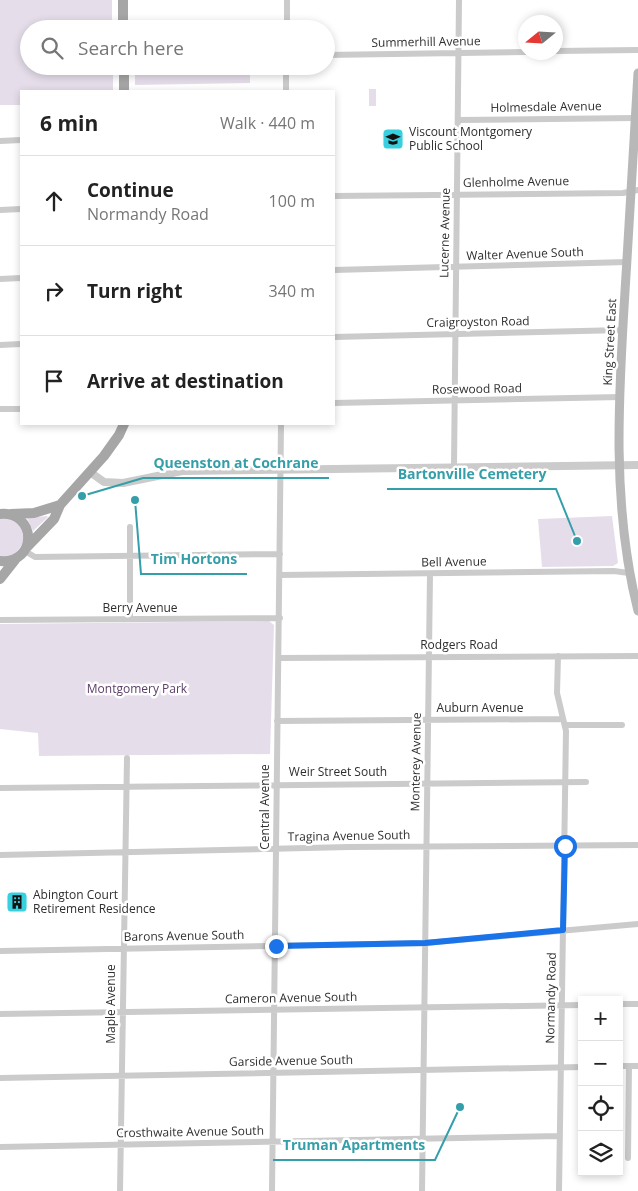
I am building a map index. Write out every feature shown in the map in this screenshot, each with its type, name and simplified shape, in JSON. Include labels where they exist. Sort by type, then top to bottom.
[{"type":"main road","points":[[123,0],[124,20]]},
{"type":"main road","name":"King Street East","points":[[638,73],[634,191],[622,330],[620,397],[620,512],[629,572],[638,611]]},
{"type":"main road","points":[[124,75],[124,90]]},
{"type":"main road","points":[[0,579],[15,560],[54,519],[60,505],[112,446],[123,425]]},
{"type":"main road","points":[[3,514],[39,512],[60,505]]},
{"type":"main road","points":[[3,514],[21,520],[27,530],[26,549]]},
{"type":"main road","points":[[0,562],[15,560]]},
{"type":"street","points":[[287,0],[287,20]]},
{"type":"street","name":"Lucerne Avenue","points":[[454,466],[459,0]]},
{"type":"street","points":[[563,51],[638,50]]},
{"type":"street","name":"Summerhill Avenue","points":[[335,55],[518,52]]},
{"type":"street","points":[[286,75],[286,90]]},
{"type":"street","name":"Holmesdale Avenue","points":[[458,120],[636,113]]},
{"type":"street","points":[[0,141],[20,140]]},
{"type":"street","name":"Glenholme Avenue","points":[[335,196],[634,191]]},
{"type":"street","points":[[0,210],[20,209]]},
{"type":"street","name":"Walter Avenue South","points":[[335,270],[627,262]]},
{"type":"street","points":[[0,279],[20,278]]},
{"type":"street","name":"Craigroyston Road","points":[[335,337],[622,330]]},
{"type":"street","points":[[0,344],[20,344]]},
{"type":"street","name":"Rosewood Road","points":[[335,403],[620,397]]},
{"type":"street","points":[[0,409],[20,409]]},
{"type":"street","name":"Central Avenue","points":[[272,1191],[276,946],[275,784],[280,618],[281,425]]},
{"type":"street","points":[[90,472],[100,481],[115,483],[182,471],[638,465]]},
{"type":"street","points":[[130,526],[130,619]]},
{"type":"street","points":[[26,549],[35,557],[280,554]]},
{"type":"street","name":"Bell Avenue","points":[[280,575],[629,572]]},
{"type":"street","name":"Monterey Avenue","points":[[422,1191],[430,574]]},
{"type":"street","name":"Berry Avenue","points":[[0,620],[280,618]]},
{"type":"street","name":"Normandy Road","points":[[558,656],[557,693],[564,722],[566,782],[559,1191]]},
{"type":"street","name":"Rodgers Road","points":[[279,658],[638,656]]},
{"type":"street","name":"Auburn Avenue","points":[[277,721],[428,720],[622,724]]},
{"type":"street","name":"Maple Avenue","points":[[120,1191],[127,758]]},
{"type":"street","name":"Weir Street South","points":[[0,788],[586,782]]},
{"type":"street","name":"Tragina Avenue South","points":[[0,855],[276,848],[638,845]]},
{"type":"street","name":"Barons Avenue South","points":[[0,951],[425,943],[638,924]]},
{"type":"street","points":[[623,1004],[638,1004]]},
{"type":"street","name":"Cameron Avenue South","points":[[0,1014],[578,1005]]},
{"type":"street","points":[[623,1066],[638,1066]]},
{"type":"street","points":[[628,1158],[629,1066]]},
{"type":"street","name":"Garside Avenue South","points":[[0,1078],[578,1067]]},
{"type":"street","name":"Crosthwaite Avenue South","points":[[0,1147],[560,1136]]},
{"type":"green space","points":[[0,0],[112,0],[112,20],[20,20],[20,75],[113,75],[113,90],[20,90],[20,105],[0,105]]},
{"type":"green space","points":[[135,75],[250,75],[250,83],[135,85]]},
{"type":"green space","points":[[369,89],[376,89],[376,106],[369,106]]},
{"type":"green space","points":[[612,516],[618,563],[613,566],[542,567],[538,519]]},
{"type":"green space","points":[[48,517],[33,531],[27,518]]},
{"type":"green space","points":[[0,518],[8,518],[21,526],[24,541],[15,555],[0,558]]},
{"type":"green space","name":"Montgomery Park","points":[[269,621],[274,625],[270,754],[39,756],[38,733],[0,729],[0,624]]},
{"type":"place","name":"Viscount Montgomery Public School","points":[[393,139]]},
{"type":"place","name":"Queenston at Cochrane","points":[[82,496]]},
{"type":"place","name":"Tim Hortons","points":[[135,500]]},
{"type":"place","name":"Bartonville Cemetery","points":[[577,541]]},
{"type":"place","name":"Abington Court Retirement Residence","points":[[17,902]]},
{"type":"place","name":"Truman Apartments","points":[[460,1107]]},
{"type":"route","points":[[276,946],[425,943],[563,930],[565,846]]}]
